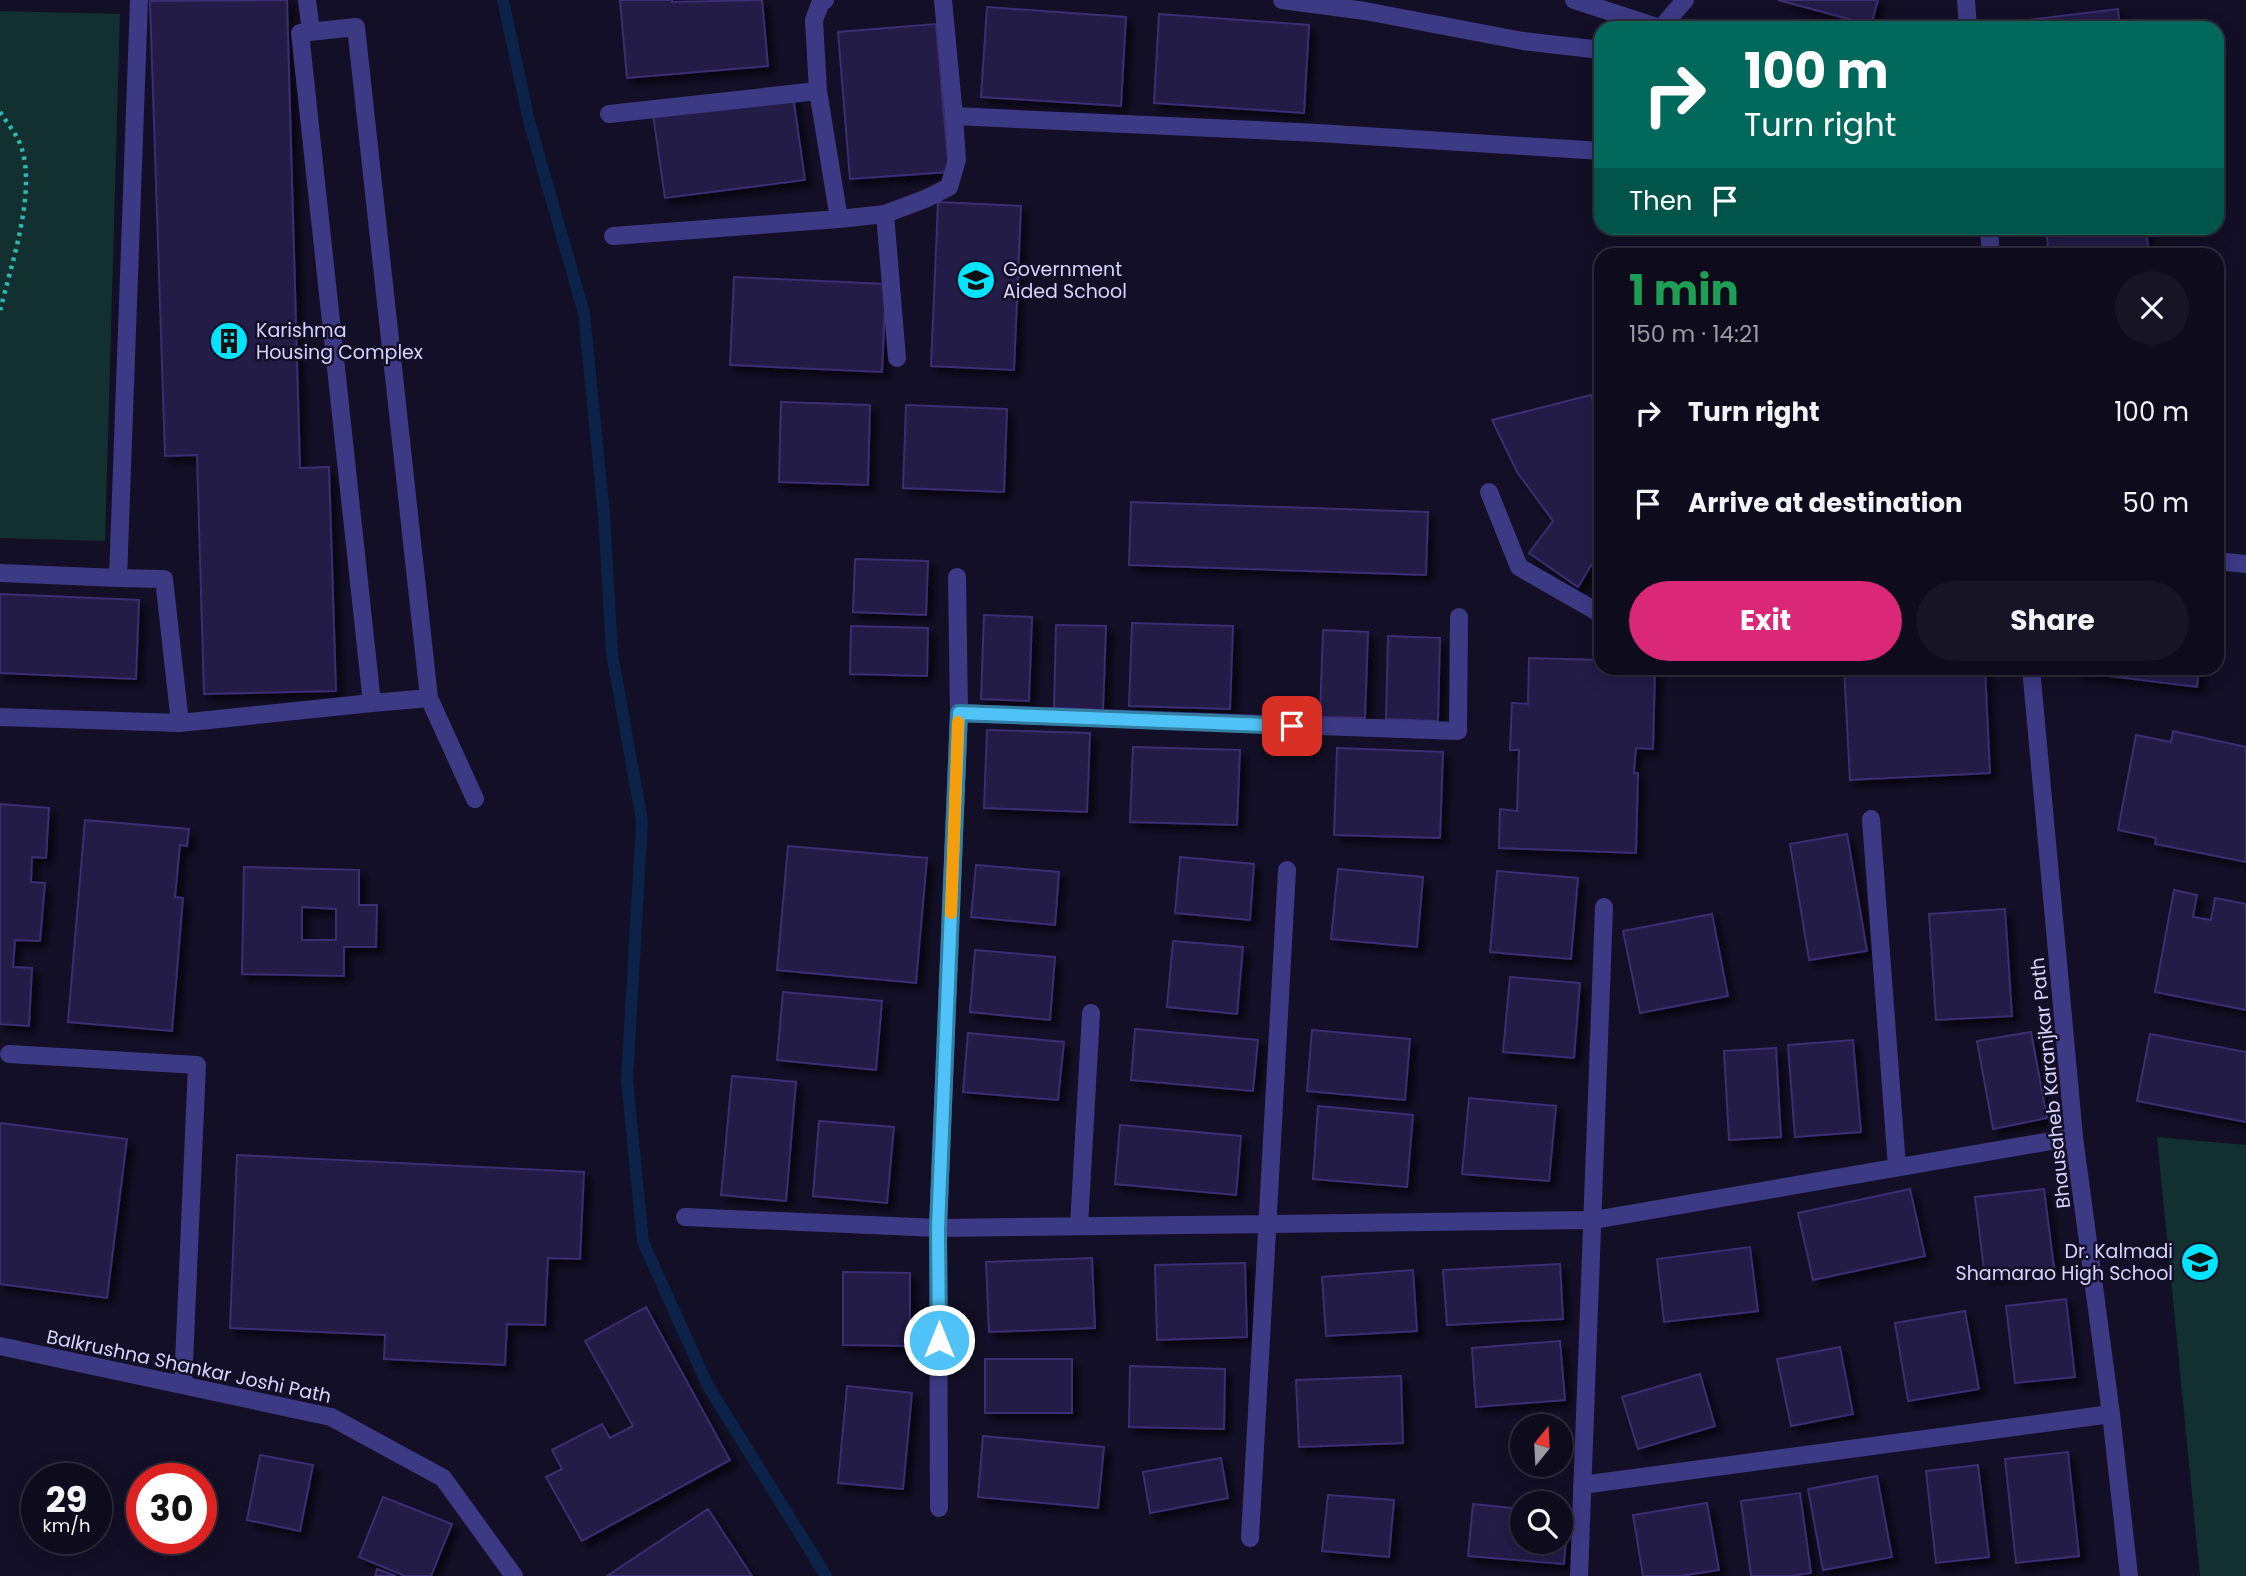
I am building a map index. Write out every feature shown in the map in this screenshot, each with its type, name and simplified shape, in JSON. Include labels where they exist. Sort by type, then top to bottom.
[{"type":"street","points":[[118,578],[139,0]]},
{"type":"street","points":[[307,0],[311,31]]},
{"type":"street","points":[[825,0],[816,12],[814,20],[818,90],[839,219]]},
{"type":"street","points":[[613,236],[886,214],[949,187],[957,160],[943,0]]},
{"type":"street","points":[[1282,0],[1365,11],[1523,41],[1594,49]]},
{"type":"street","points":[[1574,0],[1639,21]]},
{"type":"street","points":[[1667,21],[1685,0]]},
{"type":"street","points":[[1966,0],[1968,21]]},
{"type":"street","points":[[372,704],[300,33],[356,27],[429,698],[475,799]]},
{"type":"street","points":[[609,114],[818,90]]},
{"type":"street","points":[[954,116],[1318,133],[1594,151]]},
{"type":"street","points":[[886,214],[897,358]]},
{"type":"street","points":[[1489,492],[1519,567],[1594,610]]},
{"type":"street","points":[[2224,562],[2246,564]]},
{"type":"street","points":[[0,573],[164,579],[180,723]]},
{"type":"street","points":[[940,1508],[938,1228],[959,713],[957,577]]},
{"type":"street","points":[[959,713],[1458,732],[1459,617]]},
{"type":"street","name":"Bhausaheb Karanjkar Path","points":[[2032,675],[2074,1137],[2111,1415],[2129,1576]]},
{"type":"street","points":[[0,717],[180,723],[429,698]]},
{"type":"street","points":[[1871,819],[1897,1167]]},
{"type":"street","points":[[1250,1538],[1287,870]]},
{"type":"street","points":[[1579,1576],[1604,907]]},
{"type":"street","points":[[1079,1226],[1091,1013]]},
{"type":"street","points":[[9,1054],[197,1065],[183,1385]]},
{"type":"street","points":[[685,1217],[938,1228],[1594,1220],[2074,1137]]},
{"type":"street","name":"Balkrushna Shankar Joshi Path","points":[[0,1346],[331,1417],[443,1478],[514,1576]]},
{"type":"street","points":[[1583,1485],[2111,1415]]},
{"type":"path","points":[[0,112],[19,141],[27,176],[22,221],[0,311]]},
{"type":"green space","points":[[0,11],[120,14],[105,541],[0,538]]},
{"type":"green space","name":"Dr. Kalmadi Shamarao High School","points":[[2157,1137],[2246,1145],[2246,1576],[2200,1576]]},
{"type":"building","name":"Karishma Housing Complex","points":[[287,0],[300,468],[329,467],[336,691],[204,694],[197,455],[165,456],[150,1]]},
{"type":"building","points":[[620,0],[762,0],[768,66],[627,78]]},
{"type":"building","points":[[1778,0],[1878,0],[1872,21],[1856,21]]},
{"type":"building","points":[[987,7],[1126,17],[1121,106],[981,97]]},
{"type":"building","points":[[2118,9],[2119,21],[2019,21]]},
{"type":"building","points":[[1159,14],[1309,25],[1304,113],[1154,103]]},
{"type":"building","points":[[936,24],[949,172],[850,179],[838,32]]},
{"type":"building","points":[[793,96],[805,180],[665,198],[653,115]]},
{"type":"building","points":[[938,202],[1021,206],[1014,370],[931,366]]},
{"type":"building","points":[[2047,235],[2147,235],[2148,248],[2048,248]]},
{"type":"building","points":[[734,277],[886,284],[882,372],[730,365]]},
{"type":"building","points":[[1591,395],[1594,406],[1594,561],[1578,587],[1529,553],[1553,521],[1517,472],[1492,420]]},
{"type":"building","points":[[781,402],[870,405],[868,485],[779,482]]},
{"type":"building","points":[[906,405],[1007,409],[1004,492],[903,488]]},
{"type":"building","points":[[1131,502],[1428,512],[1426,575],[1129,565]]},
{"type":"building","points":[[855,559],[928,561],[926,615],[853,612]]},
{"type":"building","points":[[0,594],[139,600],[136,679],[0,673]]},
{"type":"building","points":[[984,615],[1032,617],[1029,701],[981,699]]},
{"type":"building","points":[[1132,623],[1233,626],[1230,709],[1129,706]]},
{"type":"building","points":[[1056,625],[1106,626],[1103,710],[1054,708]]},
{"type":"building","points":[[851,626],[928,628],[927,676],[850,674]]},
{"type":"building","points":[[1323,630],[1368,632],[1365,718],[1320,717]]},
{"type":"building","points":[[1388,636],[1440,638],[1438,721],[1386,719]]},
{"type":"building","points":[[1529,658],[1594,660],[1594,675],[1655,675],[1653,749],[1636,748],[1636,853],[1499,848],[1500,809],[1517,811],[1519,750],[1510,750],[1512,703],[1528,704]]},
{"type":"building","points":[[1844,675],[1985,675],[1990,773],[1850,780]]},
{"type":"building","points":[[2101,675],[2198,675],[2197,687]]},
{"type":"building","points":[[987,730],[1090,733],[1087,812],[984,808]]},
{"type":"building","points":[[2173,731],[2246,747],[2246,862],[2155,844],[2156,838],[2118,830],[2136,735],[2171,742]]},
{"type":"building","points":[[1133,747],[1240,750],[1237,825],[1130,822]]},
{"type":"building","points":[[1337,748],[1443,752],[1440,838],[1334,835]]},
{"type":"building","points":[[0,804],[49,808],[46,858],[32,857],[31,882],[45,883],[40,941],[15,940],[13,967],[32,968],[29,1026],[0,1024]]},
{"type":"building","points":[[85,820],[189,829],[187,846],[180,845],[175,897],[183,898],[172,1031],[68,1022]]},
{"type":"building","points":[[1847,834],[1867,951],[1809,960],[1790,844]]},
{"type":"building","points":[[788,846],[927,858],[916,983],[777,970]]},
{"type":"building","points":[[1180,857],[1254,864],[1250,920],[1175,913]]},
{"type":"building","points":[[976,865],[1059,872],[1055,925],[971,917]]},
{"type":"building","points":[[244,867],[359,870],[359,905],[377,905],[376,947],[344,947],[344,976],[242,974]],"holes":[[[302,907],[336,909],[336,940],[302,940]]]},
{"type":"building","points":[[1338,869],[1423,877],[1417,947],[1331,939]]},
{"type":"building","points":[[1497,871],[1578,878],[1571,959],[1490,952]]},
{"type":"building","points":[[2174,890],[2197,895],[2193,917],[2211,920],[2215,898],[2246,904],[2246,1010],[2155,992]]},
{"type":"building","points":[[2005,909],[2012,1016],[1936,1020],[1929,914]]},
{"type":"building","points":[[1712,914],[1728,996],[1640,1013],[1623,931]]},
{"type":"building","points":[[1173,941],[1243,947],[1237,1014],[1167,1007]]},
{"type":"building","points":[[975,950],[1055,957],[1050,1020],[970,1012]]},
{"type":"building","points":[[1510,977],[1580,983],[1574,1058],[1503,1052]]},
{"type":"building","points":[[783,992],[882,1001],[876,1070],[777,1060]]},
{"type":"building","points":[[1135,1029],[1258,1040],[1253,1091],[1131,1080]]},
{"type":"building","points":[[1312,1030],[1410,1039],[1405,1100],[1307,1091]]},
{"type":"building","points":[[2031,1032],[2047,1118],[1993,1129],[1977,1041]]},
{"type":"building","points":[[968,1033],[1064,1042],[1058,1100],[963,1092]]},
{"type":"building","points":[[2150,1034],[2246,1052],[2246,1122],[2137,1101]]},
{"type":"building","points":[[1853,1040],[1861,1132],[1795,1137],[1788,1045]]},
{"type":"building","points":[[1776,1048],[1781,1137],[1729,1140],[1724,1051]]},
{"type":"building","points":[[732,1076],[796,1082],[786,1201],[721,1195]]},
{"type":"building","points":[[1469,1098],[1556,1106],[1549,1181],[1462,1174]]},
{"type":"building","points":[[1318,1106],[1413,1115],[1407,1187],[1313,1179]]},
{"type":"building","points":[[819,1121],[894,1127],[887,1203],[813,1196]]},
{"type":"building","points":[[0,1123],[127,1139],[107,1298],[0,1284]]},
{"type":"building","points":[[1120,1125],[1241,1136],[1236,1195],[1115,1184]]},
{"type":"building","points":[[237,1155],[584,1172],[580,1259],[548,1258],[545,1325],[507,1324],[505,1365],[384,1359],[385,1335],[230,1328]]},
{"type":"building","points":[[1910,1189],[1925,1256],[1813,1280],[1798,1213]]},
{"type":"building","points":[[2044,1189],[2054,1268],[1985,1277],[1975,1197]]},
{"type":"building","points":[[1750,1247],[1758,1311],[1664,1322],[1657,1259]]},
{"type":"building","points":[[1092,1258],[1095,1328],[989,1332],[986,1262]]},
{"type":"building","points":[[1245,1263],[1247,1337],[1157,1340],[1155,1265]]},
{"type":"building","points":[[1560,1264],[1563,1319],[1447,1325],[1443,1270]]},
{"type":"building","points":[[1413,1270],[1417,1331],[1326,1336],[1322,1277]]},
{"type":"building","points":[[843,1272],[910,1273],[910,1346],[843,1345]]},
{"type":"building","points":[[2066,1299],[2075,1377],[2015,1383],[2006,1306]]},
{"type":"building","points":[[646,1307],[730,1460],[582,1541],[546,1477],[562,1469],[552,1450],[602,1424],[610,1438],[633,1426],[585,1341]]},
{"type":"building","points":[[1965,1311],[1979,1389],[1908,1401],[1895,1323]]},
{"type":"building","points":[[1560,1341],[1565,1400],[1476,1407],[1472,1348]]},
{"type":"building","points":[[1840,1347],[1853,1414],[1791,1426],[1777,1359]]},
{"type":"building","points":[[985,1359],[1072,1359],[1072,1413],[985,1413]]},
{"type":"building","points":[[1130,1366],[1225,1369],[1224,1429],[1129,1427]]},
{"type":"building","points":[[1700,1374],[1715,1426],[1638,1449],[1622,1397]]},
{"type":"building","points":[[1401,1376],[1403,1443],[1299,1447],[1296,1380]]},
{"type":"building","points":[[847,1386],[912,1393],[903,1489],[838,1483]]},
{"type":"building","points":[[983,1436],[1104,1447],[1098,1508],[978,1497]]},
{"type":"building","points":[[2068,1452],[2079,1556],[2016,1563],[2005,1459]]},
{"type":"building","points":[[260,1455],[313,1465],[300,1531],[247,1520]]},
{"type":"building","points":[[1221,1458],[1228,1498],[1150,1513],[1143,1472]]},
{"type":"building","points":[[1978,1465],[1989,1557],[1936,1563],[1926,1471]]},
{"type":"building","points":[[1877,1476],[1892,1557],[1823,1570],[1808,1489]]},
{"type":"building","points":[[1800,1493],[1811,1573],[1751,1576],[1741,1501]]},
{"type":"building","points":[[1328,1495],[1394,1500],[1389,1557],[1322,1551]]},
{"type":"building","points":[[383,1497],[452,1524],[431,1576],[405,1576],[359,1557]]},
{"type":"building","points":[[1707,1503],[1719,1570],[1680,1576],[1643,1576],[1633,1515]]},
{"type":"building","points":[[1473,1504],[1510,1508],[1510,1554],[1565,1554],[1564,1564],[1468,1556]]},
{"type":"building","points":[[708,1509],[752,1576],[607,1576]]},
{"type":"building","points":[[377,1569],[396,1576],[375,1576]]},
{"type":"waterway","points":[[503,0],[529,121],[584,313],[604,514],[612,654],[642,821],[627,1080],[643,1242],[708,1386],[826,1576]]},
{"type":"slow traffic","points":[[951,913],[958,722]]},
{"type":"place","name":"Government Aided School","points":[[976,280]]},
{"type":"place","name":"Karishma Housing Complex","points":[[229,341]]},
{"type":"place","name":"Dr. Kalmadi Shamarao High School","points":[[2200,1262]]},
{"type":"route","points":[[939,1340],[938,1228],[959,713],[1292,726]]}]
